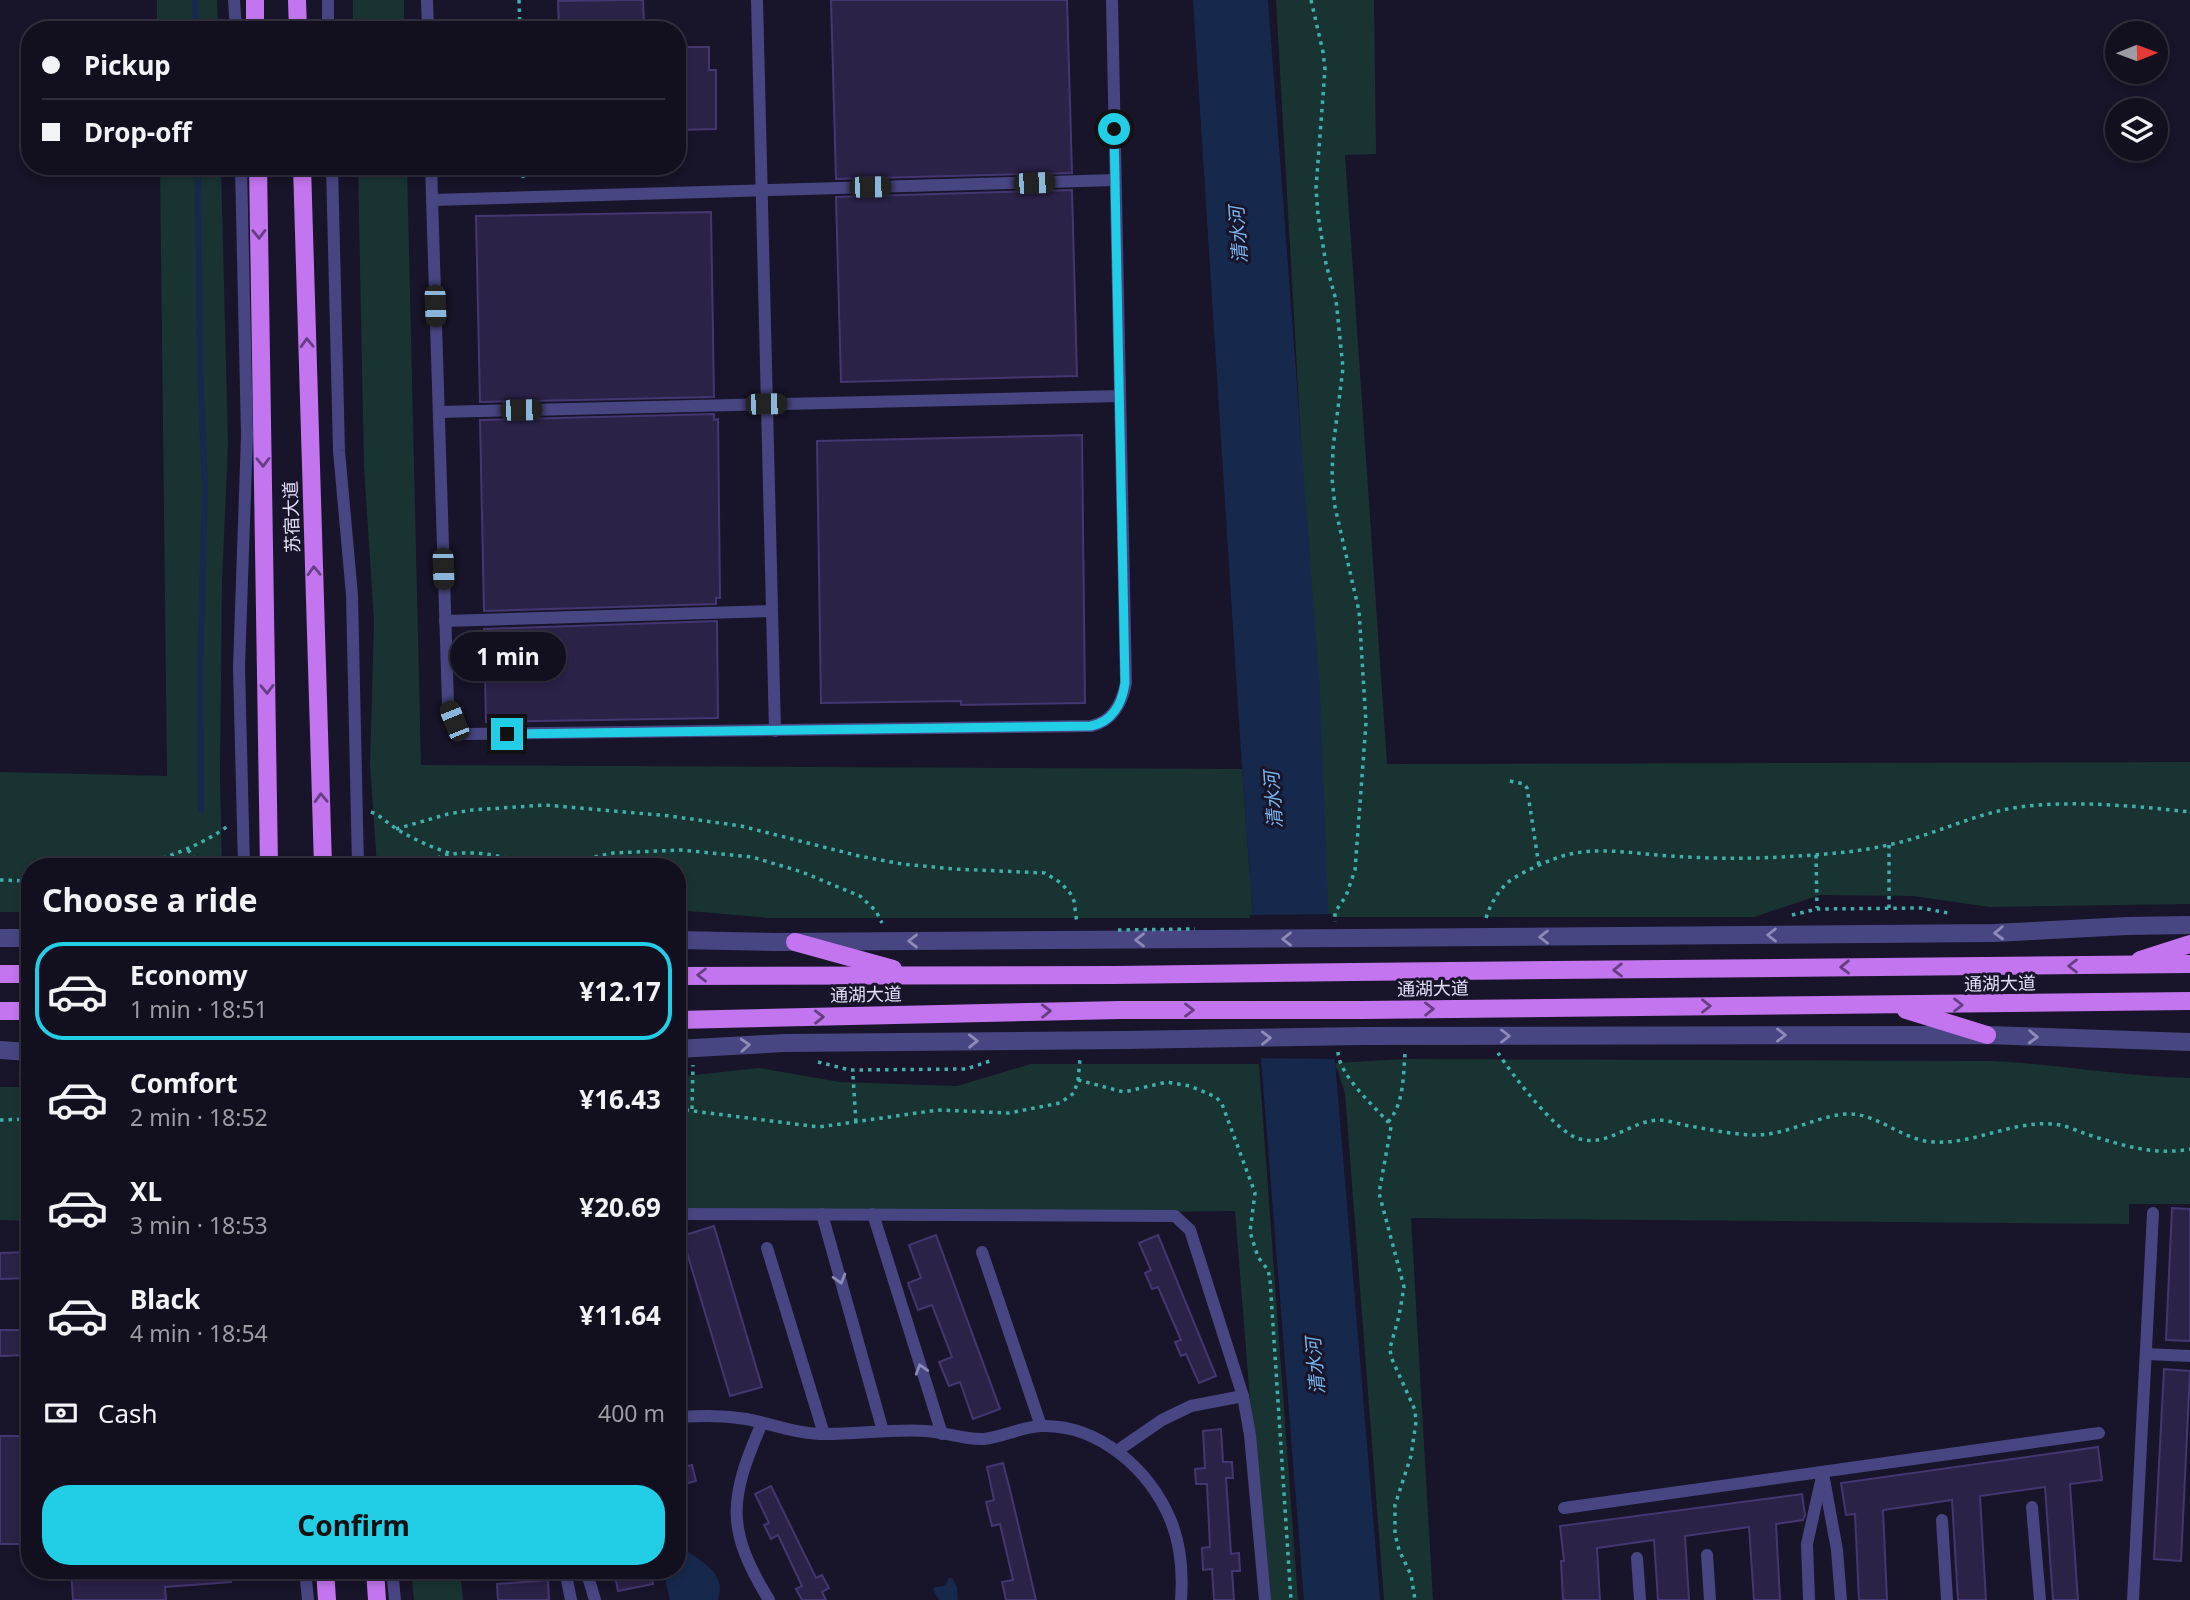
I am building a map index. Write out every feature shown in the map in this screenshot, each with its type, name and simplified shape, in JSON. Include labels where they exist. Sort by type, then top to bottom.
[{"type":"main road","points":[[255,0],[256,21]]},
{"type":"main road","points":[[297,0],[298,21]]},
{"type":"main road","name":"苏宿大道","points":[[258,175],[269,858]]},
{"type":"main road","name":"苏宿大道","points":[[302,175],[323,858]]},
{"type":"main road","points":[[795,942],[914,975]]},
{"type":"main road","points":[[2123,965],[2190,944]]},
{"type":"main road","name":"通湖大道","points":[[686,975],[1114,975],[2190,964]]},
{"type":"main road","points":[[0,974],[21,974]]},
{"type":"main road","name":"通湖大道","points":[[686,1020],[1121,1010],[2190,1001]]},
{"type":"main road","points":[[1889,1005],[1987,1035]]},
{"type":"main road","points":[[0,1011],[21,1011]]},
{"type":"main road","points":[[326,1579],[327,1600]]},
{"type":"main road","points":[[376,1579],[377,1600]]},
{"type":"street","points":[[686,940],[795,942],[1994,933],[2190,925]]},
{"type":"street","points":[[0,937],[21,938]]},
{"type":"street","points":[[686,1048],[784,1043],[1363,1036],[1987,1035],[2190,1042]]},
{"type":"street","points":[[0,1050],[21,1051]]},
{"type":"lane","points":[[234,0],[235,21]]},
{"type":"lane","points":[[328,0],[328,21]]},
{"type":"lane","points":[[427,0],[428,21]]},
{"type":"lane","points":[[757,0],[775,731]]},
{"type":"lane","points":[[431,175],[448,704],[454,721],[466,734],[1102,724],[1122,699],[1125,683],[1112,0]]},
{"type":"lane","points":[[241,175],[247,436],[239,667],[243,858]]},
{"type":"lane","points":[[332,175],[339,451],[352,595],[358,858]]},
{"type":"lane","points":[[432,200],[1115,180]]},
{"type":"lane","points":[[439,412],[1120,396]]},
{"type":"lane","points":[[445,621],[771,611]]},
{"type":"lane","points":[[2133,1600],[2153,1213]]},
{"type":"lane","points":[[686,1214],[1175,1216],[1190,1230],[1243,1396],[1250,1435],[1265,1600]]},
{"type":"lane","points":[[822,1214],[883,1431]]},
{"type":"lane","points":[[873,1214],[942,1434]]},
{"type":"lane","points":[[767,1248],[824,1434]]},
{"type":"lane","points":[[982,1252],[1041,1426]]},
{"type":"lane","points":[[2146,1354],[2190,1356]]},
{"type":"lane","points":[[1117,1451],[1162,1420],[1191,1406],[1243,1396]]},
{"type":"lane","points":[[686,1417],[716,1415],[762,1423],[788,1431],[824,1434],[929,1431],[985,1439],[1041,1426],[1071,1429],[1095,1438],[1132,1463],[1162,1503],[1179,1550],[1181,1600]]},
{"type":"lane","points":[[762,1423],[739,1483],[735,1504],[739,1541],[769,1600]]},
{"type":"lane","points":[[1564,1508],[2099,1433]]},
{"type":"lane","points":[[1810,1600],[1807,1544],[1823,1472]]},
{"type":"lane","points":[[1823,1472],[1837,1550],[1841,1600]]},
{"type":"lane","points":[[2032,1507],[2040,1600]]},
{"type":"lane","points":[[1942,1520],[1947,1600]]},
{"type":"lane","points":[[1707,1555],[1710,1600]]},
{"type":"lane","points":[[1637,1558],[1640,1600]]},
{"type":"lane","points":[[305,1579],[308,1600]]},
{"type":"lane","points":[[393,1579],[395,1600]]},
{"type":"lane","points":[[567,1579],[571,1600]]},
{"type":"lane","points":[[589,1579],[595,1600]]},
{"type":"path","points":[[519,0],[520,21]]},
{"type":"path","points":[[1311,0],[1325,69],[1316,188],[1318,215],[1326,264],[1336,300],[1343,368],[1332,478],[1335,507],[1359,611],[1366,723],[1355,870],[1346,895],[1335,912],[1335,925]]},
{"type":"path","points":[[1510,781],[1524,784],[1527,789],[1539,866]]},
{"type":"path","points":[[396,829],[472,810],[545,805],[741,826],[902,864],[1045,873],[1061,883],[1070,893],[1079,930]]},
{"type":"path","points":[[1483,927],[1492,902],[1506,883],[1567,855],[1592,850],[1716,859],[1816,855],[1889,845],[1984,813],[2020,807],[2082,805],[2190,811]]},
{"type":"path","points":[[355,808],[380,816],[396,829],[427,846],[453,854],[500,858]]},
{"type":"path","points":[[163,858],[188,850],[243,817]]},
{"type":"path","points":[[1889,845],[1889,908]]},
{"type":"path","points":[[188,850],[194,858]]},
{"type":"path","points":[[590,858],[613,853],[681,850],[752,857],[802,872],[860,896],[876,911],[887,932]]},
{"type":"path","points":[[440,858],[453,854]]},
{"type":"path","points":[[1816,855],[1817,909]]},
{"type":"path","points":[[0,880],[21,881]]},
{"type":"path","points":[[1338,1046],[1338,1060],[1352,1083],[1391,1128],[1378,1192],[1404,1287],[1390,1348],[1391,1357],[1415,1410],[1416,1422],[1411,1456],[1395,1505],[1395,1534],[1411,1575],[1415,1600]]},
{"type":"path","points":[[1388,1122],[1398,1105],[1405,1048]]},
{"type":"path","points":[[1495,1048],[1514,1077],[1539,1105],[1568,1133],[1587,1140],[1612,1136],[1659,1120],[1758,1135],[1776,1133],[1846,1114],[1872,1119],[1924,1141],[1961,1141],[2038,1123],[2055,1124],[2125,1147],[2175,1152],[2190,1149]]},
{"type":"path","points":[[686,1110],[818,1127],[938,1110],[1009,1113],[1032,1110],[1060,1103],[1074,1093],[1078,1080],[1080,1051]]},
{"type":"path","points":[[692,1110],[693,1059]]},
{"type":"path","points":[[853,1076],[856,1123]]},
{"type":"path","points":[[1078,1080],[1124,1092],[1167,1082],[1190,1086],[1216,1097],[1222,1104],[1255,1193],[1250,1232],[1258,1257],[1268,1270],[1270,1279],[1291,1600]]},
{"type":"path","points":[[0,1121],[21,1120]]},
{"type":"green space","points":[[157,0],[217,0],[218,21],[157,21]]},
{"type":"green space","points":[[353,0],[404,0],[404,21],[353,21]]},
{"type":"green space","points":[[1276,0],[1374,0],[1376,154],[1345,155],[1387,764],[2190,762],[2190,904],[1989,907],[1913,896],[1820,895],[1754,917],[1328,917]]},
{"type":"green space","points":[[160,175],[221,175],[228,444],[222,582],[222,858],[21,858],[21,912],[0,912],[0,772],[167,776]]},
{"type":"green space","points":[[358,175],[407,175],[421,765],[1242,769],[1253,918],[769,918],[686,911],[686,858],[376,858],[370,765],[374,622],[364,466]]},
{"type":"green space","points":[[1404,1059],[1992,1061],[2190,1078],[2190,1204],[2129,1204],[2129,1224],[1411,1218],[1433,1600],[1384,1600],[1345,1093],[1335,1063]]},
{"type":"green space","points":[[1031,1064],[1259,1064],[1298,1600],[1266,1600],[1235,1211],[686,1218],[686,1076],[759,1068],[840,1082],[957,1086]]},
{"type":"green space","points":[[0,1087],[21,1087],[21,1221],[0,1220]]},
{"type":"green space","points":[[412,1579],[461,1579],[463,1600],[414,1600]]},
{"type":"water","name":"清水河","points":[[1193,0],[1268,0],[1320,691],[1333,1037],[1380,1600],[1304,1600],[1258,1022]]},
{"type":"water","points":[[686,1551],[709,1567],[719,1581],[718,1600],[670,1600],[665,1579],[686,1579]]},
{"type":"water","points":[[948,1578],[952,1578],[957,1587],[958,1600],[939,1600],[933,1590],[934,1587],[945,1585]]},
{"type":"pier","points":[[1332,914],[1338,1059],[1257,1058],[1250,915]]},
{"type":"building","points":[[643,0],[644,21],[559,21],[558,1]]},
{"type":"building","points":[[831,0],[1067,0],[1072,173],[836,179]]},
{"type":"building","points":[[686,47],[709,47],[709,70],[716,70],[716,129],[686,130]]},
{"type":"building","points":[[1072,190],[1077,376],[841,382],[836,197]]},
{"type":"building","points":[[711,212],[714,397],[480,402],[476,216]]},
{"type":"building","points":[[714,414],[714,420],[718,419],[720,598],[716,598],[716,604],[484,611],[480,420]]},
{"type":"building","points":[[1082,435],[1085,703],[821,703],[817,441]]},
{"type":"building","points":[[717,621],[718,718],[486,722],[484,629]]},
{"type":"building","points":[[2172,1208],[2190,1209],[2190,1341],[2166,1340]]},
{"type":"building","points":[[714,1226],[762,1387],[730,1396],[686,1249],[686,1235]]},
{"type":"building","points":[[936,1235],[1000,1409],[973,1419],[960,1382],[949,1386],[939,1362],[952,1357],[932,1305],[918,1310],[908,1283],[921,1278],[909,1245]]},
{"type":"building","points":[[1158,1235],[1216,1376],[1199,1383],[1186,1354],[1181,1356],[1175,1342],[1181,1340],[1158,1287],[1152,1289],[1145,1273],[1151,1270],[1139,1243]]},
{"type":"building","points":[[21,1252],[21,1278],[0,1279],[0,1253]]},
{"type":"building","points":[[0,1330],[21,1330],[21,1355],[0,1356]]},
{"type":"building","points":[[2164,1369],[2190,1371],[2181,1561],[2154,1559]]},
{"type":"building","points":[[1221,1429],[1223,1462],[1232,1462],[1233,1478],[1226,1478],[1231,1554],[1239,1553],[1240,1571],[1232,1571],[1234,1600],[1214,1600],[1212,1569],[1203,1570],[1202,1548],[1210,1547],[1207,1484],[1196,1484],[1195,1469],[1205,1468],[1203,1431]]},
{"type":"building","points":[[0,1436],[20,1436],[21,1544],[0,1544]]},
{"type":"building","points":[[2098,1447],[2102,1480],[2070,1484],[2078,1600],[2053,1600],[2045,1487],[1980,1496],[1986,1600],[1958,1600],[1952,1500],[1883,1510],[1887,1600],[1859,1600],[1855,1514],[1846,1515],[1841,1483]]},
{"type":"building","points":[[1003,1463],[1036,1600],[1006,1600],[1002,1582],[1013,1580],[1000,1524],[992,1526],[986,1502],[994,1500],[987,1467]]},
{"type":"building","points":[[692,1465],[696,1481],[686,1484],[686,1467]]},
{"type":"building","points":[[771,1486],[816,1578],[822,1575],[829,1588],[822,1592],[826,1600],[802,1600],[796,1589],[802,1586],[778,1535],[771,1539],[764,1525],[769,1523],[755,1494]]},
{"type":"building","points":[[1802,1494],[1805,1515],[1803,1520],[1776,1524],[1780,1600],[1754,1600],[1749,1527],[1685,1536],[1689,1600],[1658,1600],[1654,1540],[1597,1548],[1600,1600],[1563,1600],[1561,1561],[1564,1561],[1560,1526]]},
{"type":"building","points":[[72,1579],[231,1579],[231,1582],[165,1587],[166,1600],[73,1600]]},
{"type":"building","points":[[616,1579],[652,1579],[653,1584],[618,1591]]},
{"type":"building","points":[[548,1580],[549,1600],[498,1600],[497,1584]]},
{"type":"waterway","points":[[195,0],[196,21]]},
{"type":"waterway","points":[[198,175],[200,370],[205,487],[200,673],[201,810]]},
{"type":"route","points":[[507,734],[1102,724],[1122,699],[1125,683],[1114,129]]}]
